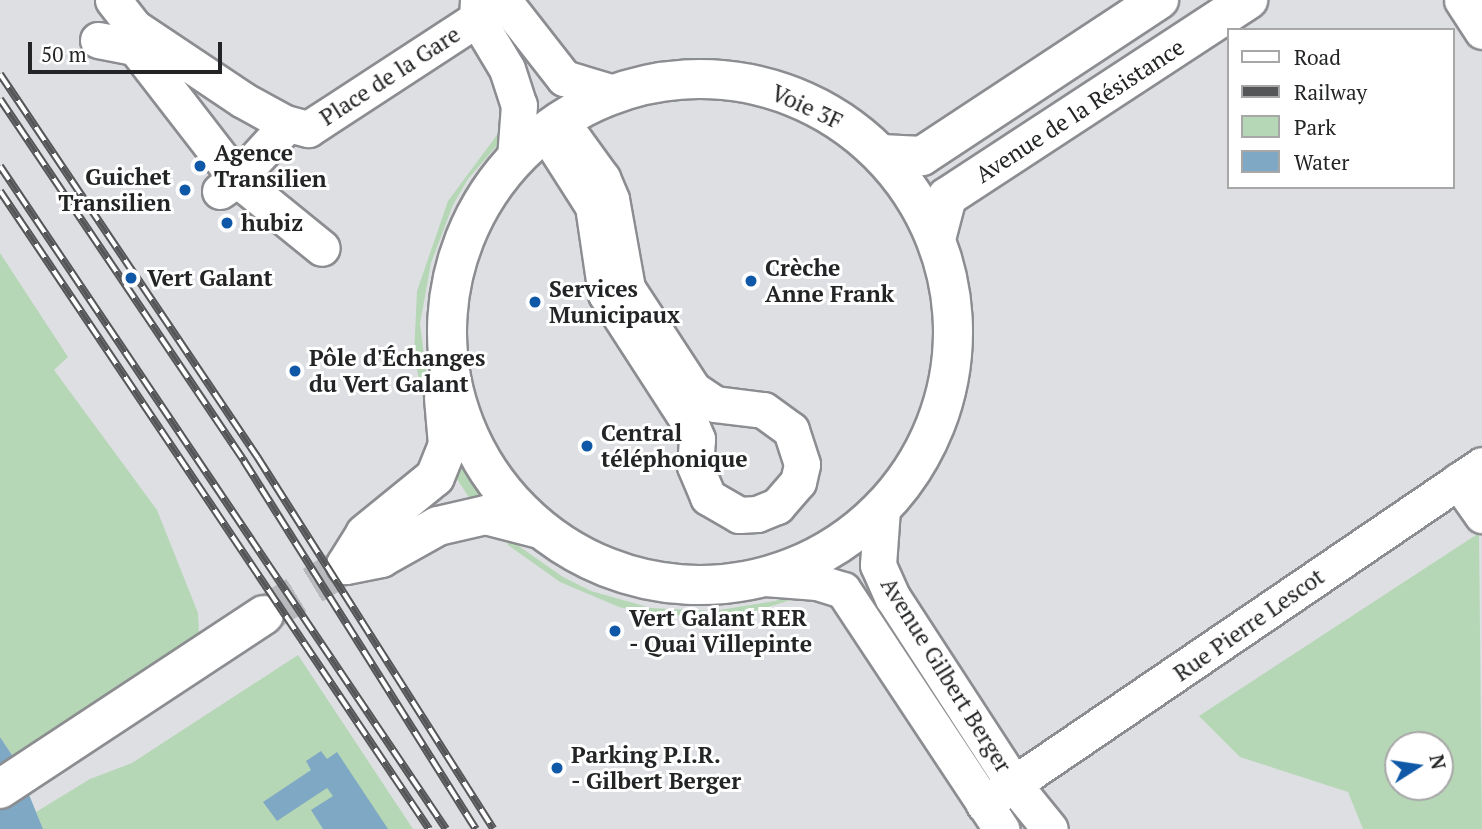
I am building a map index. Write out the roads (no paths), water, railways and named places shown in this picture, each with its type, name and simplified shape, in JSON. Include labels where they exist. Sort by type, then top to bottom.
[{"type":"main road","name":"Avenue de la Résistance","points":[[881,154],[922,156],[1159,0]]},
{"type":"main road","name":"Avenue de la Résistance","points":[[936,239],[947,198],[1248,0]]},
{"type":"main road","name":"Voie 3F","points":[[695,78],[749,83],[814,105],[881,154],[912,194],[936,239],[949,285],[953,334],[948,382],[934,429],[918,461],[882,509],[836,547],[765,578],[706,586],[647,581],[591,561],[541,530],[497,484],[466,430],[448,369],[452,278],[466,234],[487,194],[515,158],[552,125],[614,93],[695,78]]},
{"type":"main road","points":[[448,369],[443,407],[448,445],[443,463],[435,477],[365,534],[346,565],[381,558],[438,526],[486,515],[541,530]]},
{"type":"main road","points":[[0,789],[264,615]]},
{"type":"street","points":[[1462,0],[1482,31]]},
{"type":"street","points":[[486,6],[564,78],[614,93]]},
{"type":"street","name":"Place de la Gare","points":[[131,20],[134,27],[243,100],[285,123],[308,129],[486,6],[519,105],[515,158]]},
{"type":"street","points":[[98,40],[131,20],[229,185],[322,248]]},
{"type":"street","points":[[552,125],[602,178],[611,199],[626,288],[693,388],[715,404],[763,410],[791,430],[802,464],[798,482],[777,506],[757,514],[739,514],[722,509],[704,490],[695,466],[697,439],[692,427],[606,294],[593,206],[552,125]]},
{"type":"street","points":[[229,185],[280,132]]},
{"type":"street","points":[[1470,473],[1482,515]]},
{"type":"street","name":"Rue Pierre Lescot","points":[[993,816],[1015,786],[1470,473]]},
{"type":"street","name":"Avenue Gilbert Berger","points":[[882,509],[878,565],[893,598],[1015,786],[1050,829]]},
{"type":"street","name":"Avenue Gilbert Berger","points":[[765,578],[817,582],[842,590],[993,816]]},
{"type":"water","points":[[0,737],[14,758],[43,829],[0,829]]},
{"type":"water","points":[[321,751],[327,759],[337,752],[388,829],[323,829],[311,810],[333,796],[327,788],[277,821],[263,802],[311,770],[306,761]]},
{"type":"tunnel","points":[[264,615],[346,565]]},
{"type":"railway","points":[[0,74],[258,458],[493,829]]},
{"type":"railway","points":[[0,99],[244,461],[476,829]]},
{"type":"railway","points":[[0,166],[446,829]]},
{"type":"railway","points":[[0,191],[429,829]]},
{"type":"place","name":"Agence Transilien","points":[[200,166]]},
{"type":"place","name":"Guichet Transilien","points":[[185,190]]},
{"type":"place","name":"hubiz","points":[[227,223]]},
{"type":"place","name":"Vert Galant","points":[[131,278]]},
{"type":"place","name":"Crèche Anne Frank","points":[[751,281]]},
{"type":"place","name":"Services Municipaux","points":[[535,302]]},
{"type":"place","name":"Pôle d'Échanges du Vert Galant","points":[[295,371]]},
{"type":"place","name":"Central téléphonique","points":[[587,446]]},
{"type":"place","name":"Vert Galant RER - Quai Villepinte","points":[[615,631]]},
{"type":"place","name":"Parking P.I.R. - Gilbert Berger","points":[[557,768]]}]
